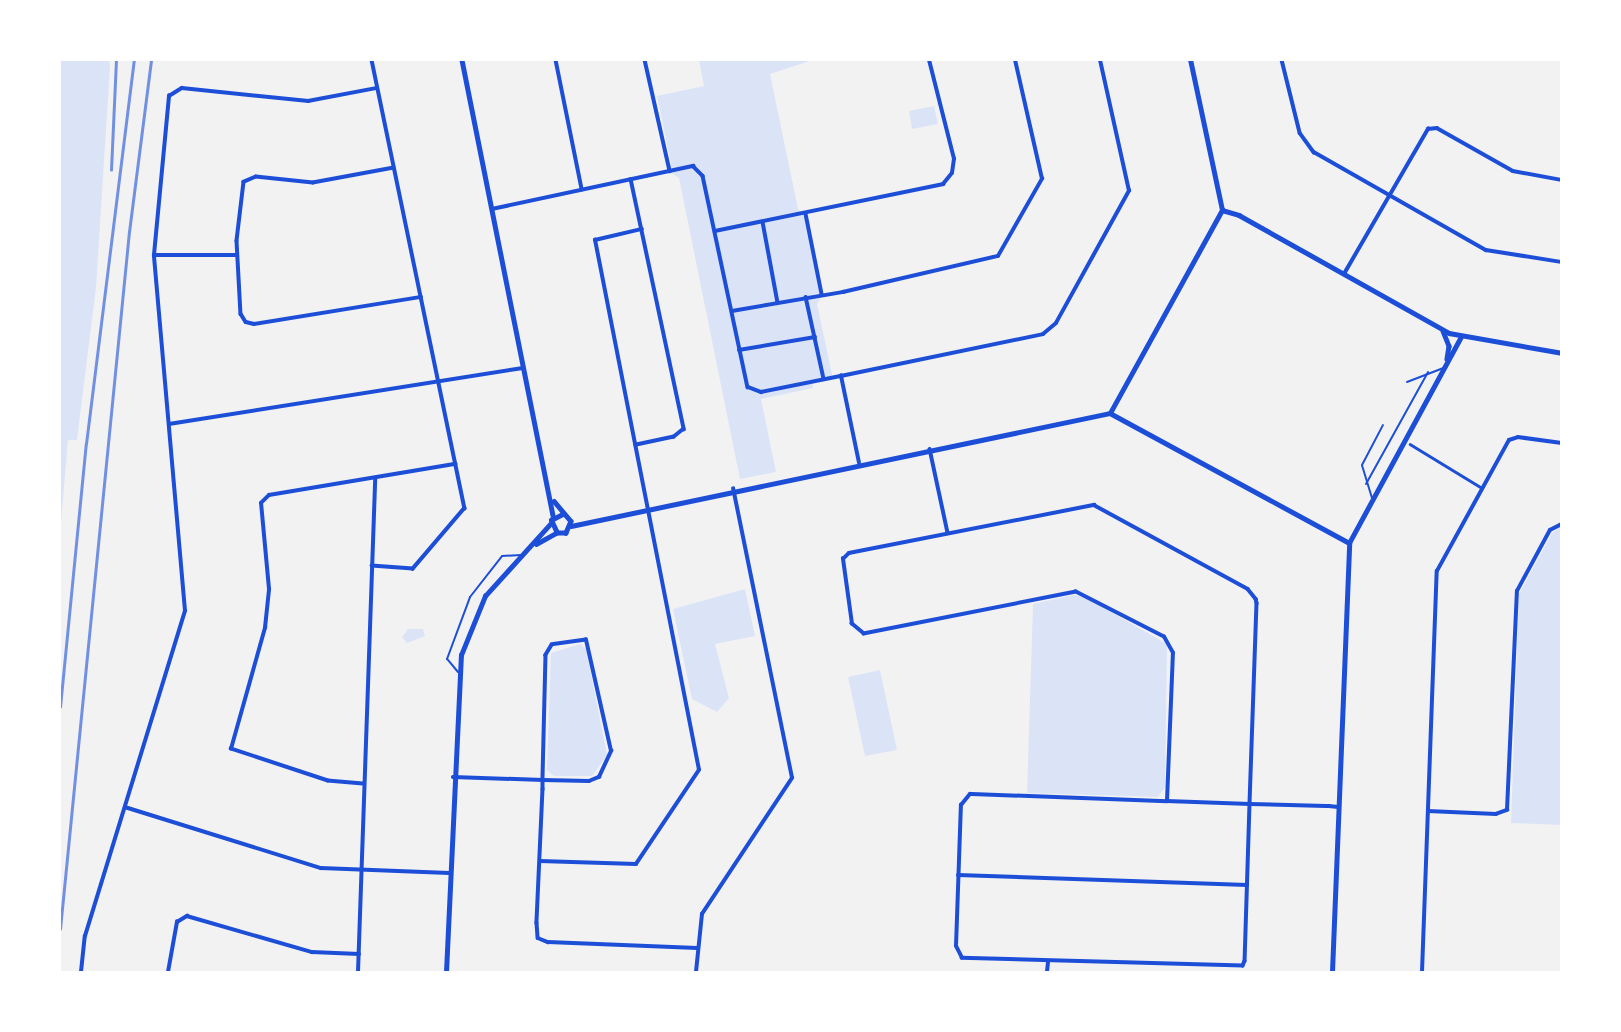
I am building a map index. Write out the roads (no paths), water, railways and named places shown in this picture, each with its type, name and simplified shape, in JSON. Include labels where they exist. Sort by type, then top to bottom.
[{"type":"street","points":[[372,60],[464,514],[412,569],[372,566]]},
{"type":"street","points":[[446,972],[458,672],[480,606],[521,555],[551,524],[553,517],[552,496],[462,60]]},
{"type":"street","points":[[556,60],[582,189]]},
{"type":"street","points":[[645,60],[670,171]]},
{"type":"street","points":[[715,231],[938,187],[947,181],[954,159],[929,60]]},
{"type":"street","points":[[731,312],[988,261],[1002,252],[1042,179],[1015,60]]},
{"type":"street","points":[[492,209],[687,166],[699,169],[715,231],[746,381],[754,391],[841,376],[1042,334],[1053,327],[1129,191],[1100,60]]},
{"type":"street","points":[[1110,414],[1222,209],[1190,60]]},
{"type":"street","points":[[1282,60],[1305,143],[1388,194],[1492,252],[1562,262]]},
{"type":"street","points":[[81,972],[85,936],[185,611],[154,255],[169,96],[174,89],[308,101],[377,88]]},
{"type":"street","points":[[1344,274],[1424,132],[1433,128],[1513,171],[1562,180]]},
{"type":"street","points":[[394,168],[313,183],[247,179],[242,191],[237,255],[241,314],[250,324],[421,297]]},
{"type":"street","points":[[631,179],[684,429],[674,437],[636,445]]},
{"type":"street","points":[[1222,209],[1239,215],[1441,329],[1461,337],[1562,353]]},
{"type":"street","points":[[806,213],[822,294]]},
{"type":"street","points":[[762,222],[778,303]]},
{"type":"street","points":[[540,861],[636,864],[699,770],[595,240],[642,229]]},
{"type":"street","points":[[154,255],[237,255]]},
{"type":"street","points":[[806,298],[824,379]]},
{"type":"street","points":[[1441,329],[1449,346],[1445,366]]},
{"type":"street","points":[[739,350],[814,337]]},
{"type":"street","points":[[1332,972],[1349,543],[1461,337]]},
{"type":"street","points":[[169,424],[525,368]]},
{"type":"street","points":[[841,376],[859,463]]},
{"type":"street","points":[[527,550],[557,533],[566,533],[571,526],[596,517],[1110,414],[1349,543]]},
{"type":"street","points":[[1422,972],[1437,570],[1511,438],[1562,443]]},
{"type":"street","points":[[1410,444],[1482,488]]},
{"type":"street","points":[[930,449],[948,533]]},
{"type":"street","points":[[363,785],[328,781],[239,754],[230,744],[265,628],[269,589],[262,499],[455,464]]},
{"type":"street","points":[[358,972],[375,478]]},
{"type":"street","points":[[696,972],[696,948],[702,915],[792,778],[733,489]]},
{"type":"street","points":[[552,496],[563,514],[569,517],[596,517]]},
{"type":"street","points":[[1167,801],[1172,648],[1164,637],[1088,594],[1073,592],[867,634],[855,630],[841,568],[844,557],[948,533],[1094,505],[1253,593],[1257,603],[1250,803],[1248,885],[1241,967],[1048,962],[958,955],[961,805],[970,794],[1167,801],[1250,803],[1338,807]]},
{"type":"street","points":[[553,517],[563,514]]},
{"type":"street","points":[[569,517],[571,526]]},
{"type":"street","points":[[551,524],[557,533]]},
{"type":"street","points":[[1428,811],[1496,814],[1507,810],[1517,591],[1550,530],[1562,524]]},
{"type":"street","points":[[453,777],[543,780],[594,780],[610,759],[586,640],[552,645],[547,651],[543,780],[537,933],[542,941],[696,948]]},
{"type":"street","points":[[124,807],[314,866],[449,873]]},
{"type":"street","points":[[958,875],[1248,885]]},
{"type":"street","points":[[168,972],[177,922],[187,916],[312,953],[359,954]]},
{"type":"street","points":[[1047,972],[1048,962]]},
{"type":"lane","points":[[1407,382],[1445,366]]},
{"type":"lane","points":[[1366,484],[1428,372]]},
{"type":"lane","points":[[1373,499],[1366,484],[1362,462],[1383,425]]},
{"type":"lane","points":[[458,672],[447,659],[470,597],[502,556],[521,555]]},
{"type":"railway","points":[[111,170],[116,60]]},
{"type":"railway","points":[[60,707],[86,444],[134,60]]},
{"type":"railway","points":[[60,929],[129,232],[151,60]]}]
